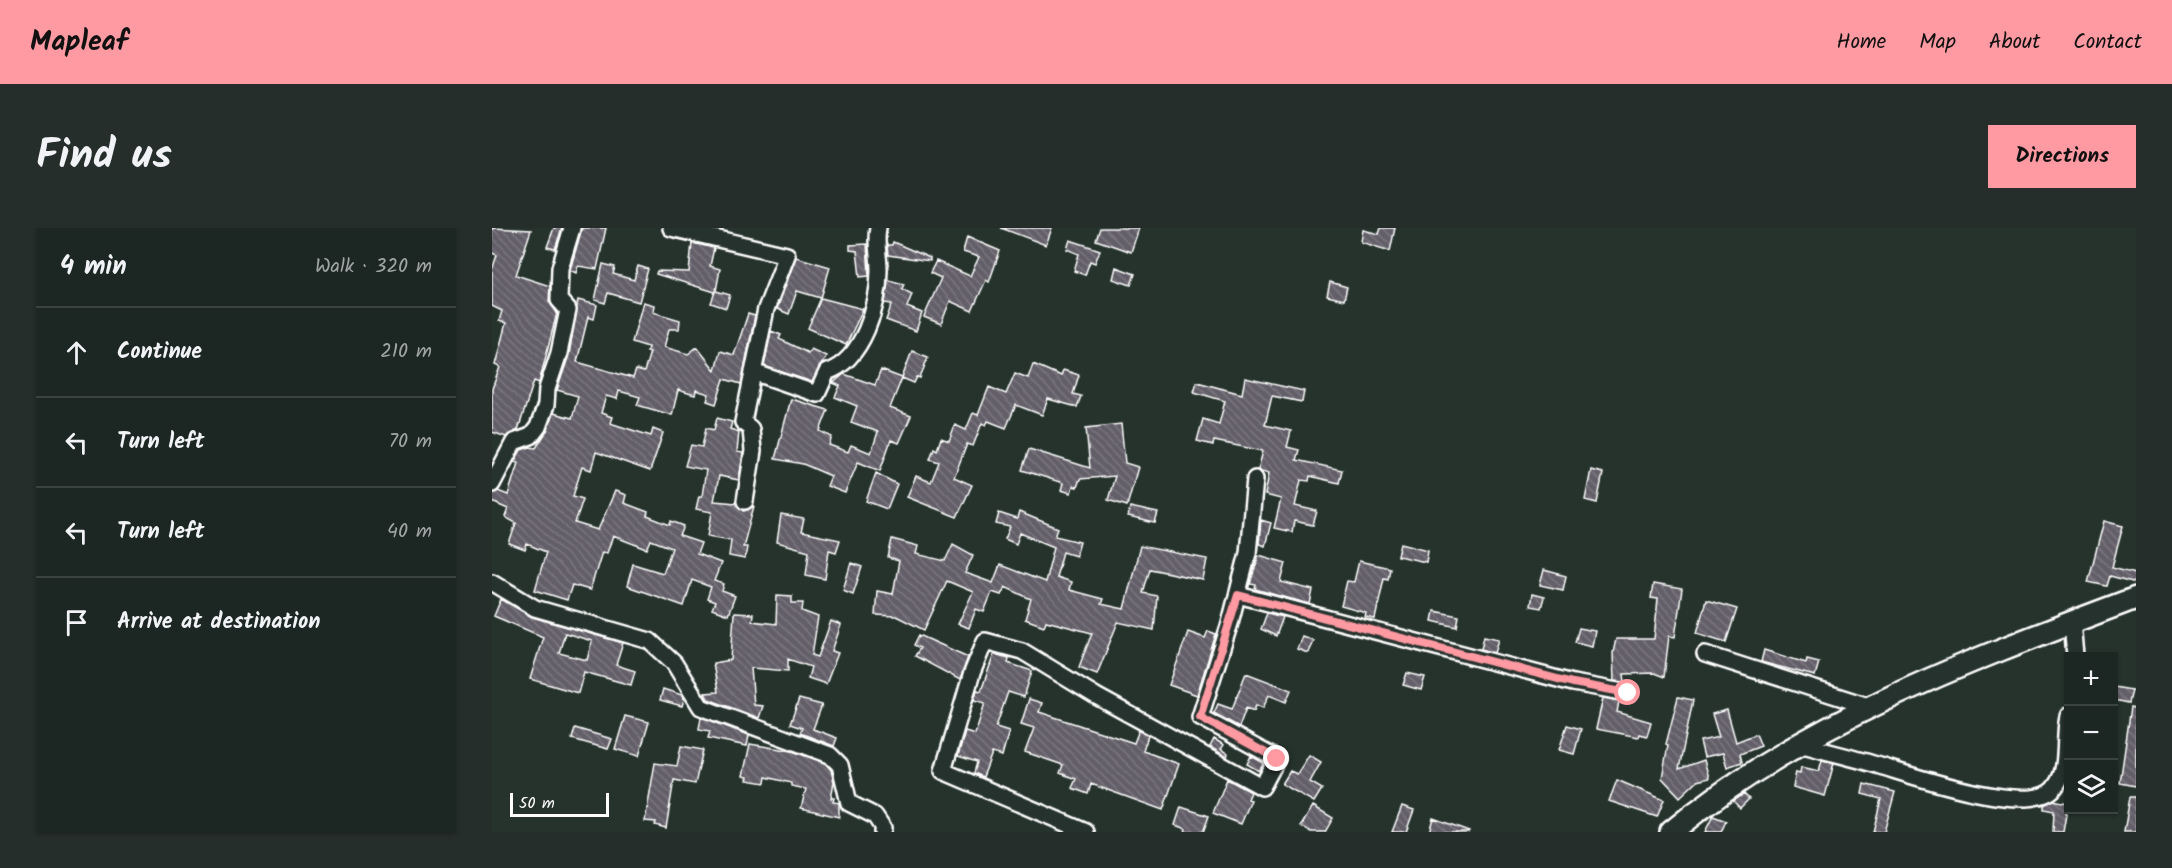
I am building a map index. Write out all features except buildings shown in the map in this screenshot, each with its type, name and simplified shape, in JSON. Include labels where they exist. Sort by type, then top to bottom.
[{"type":"street","points":[[492,484],[514,441],[531,436],[538,427],[546,405],[547,389],[559,353],[568,310],[560,300],[560,268],[572,228]]},
{"type":"street","points":[[671,228],[787,255],[766,309],[743,422],[751,429],[753,451],[745,501]]},
{"type":"street","points":[[753,372],[817,394],[827,372],[836,369],[856,352],[872,315],[879,270],[875,244],[878,228]]},
{"type":"street","points":[[1086,832],[943,771],[972,673],[986,641],[1022,651],[1096,696],[1262,787],[1277,759],[1200,717],[1238,595],[1248,554],[1255,479]]},
{"type":"street","points":[[492,582],[535,609],[650,641],[674,663],[701,707],[830,755],[840,765],[849,803],[875,816],[883,828],[882,832]]},
{"type":"street","points":[[1238,595],[1573,683],[1628,693]]},
{"type":"street","points":[[1671,832],[1706,803],[1766,763],[1871,707],[1985,655],[2136,598]]},
{"type":"street","points":[[2072,622],[2075,652]]},
{"type":"street","points":[[1705,654],[1871,707]]},
{"type":"street","points":[[1800,744],[1946,786],[2018,798],[2044,794],[2054,789],[2061,777],[2064,751]]},
{"type":"route","points":[[1277,759],[1200,717],[1238,595],[1312,612],[1573,683],[1628,693]]}]
